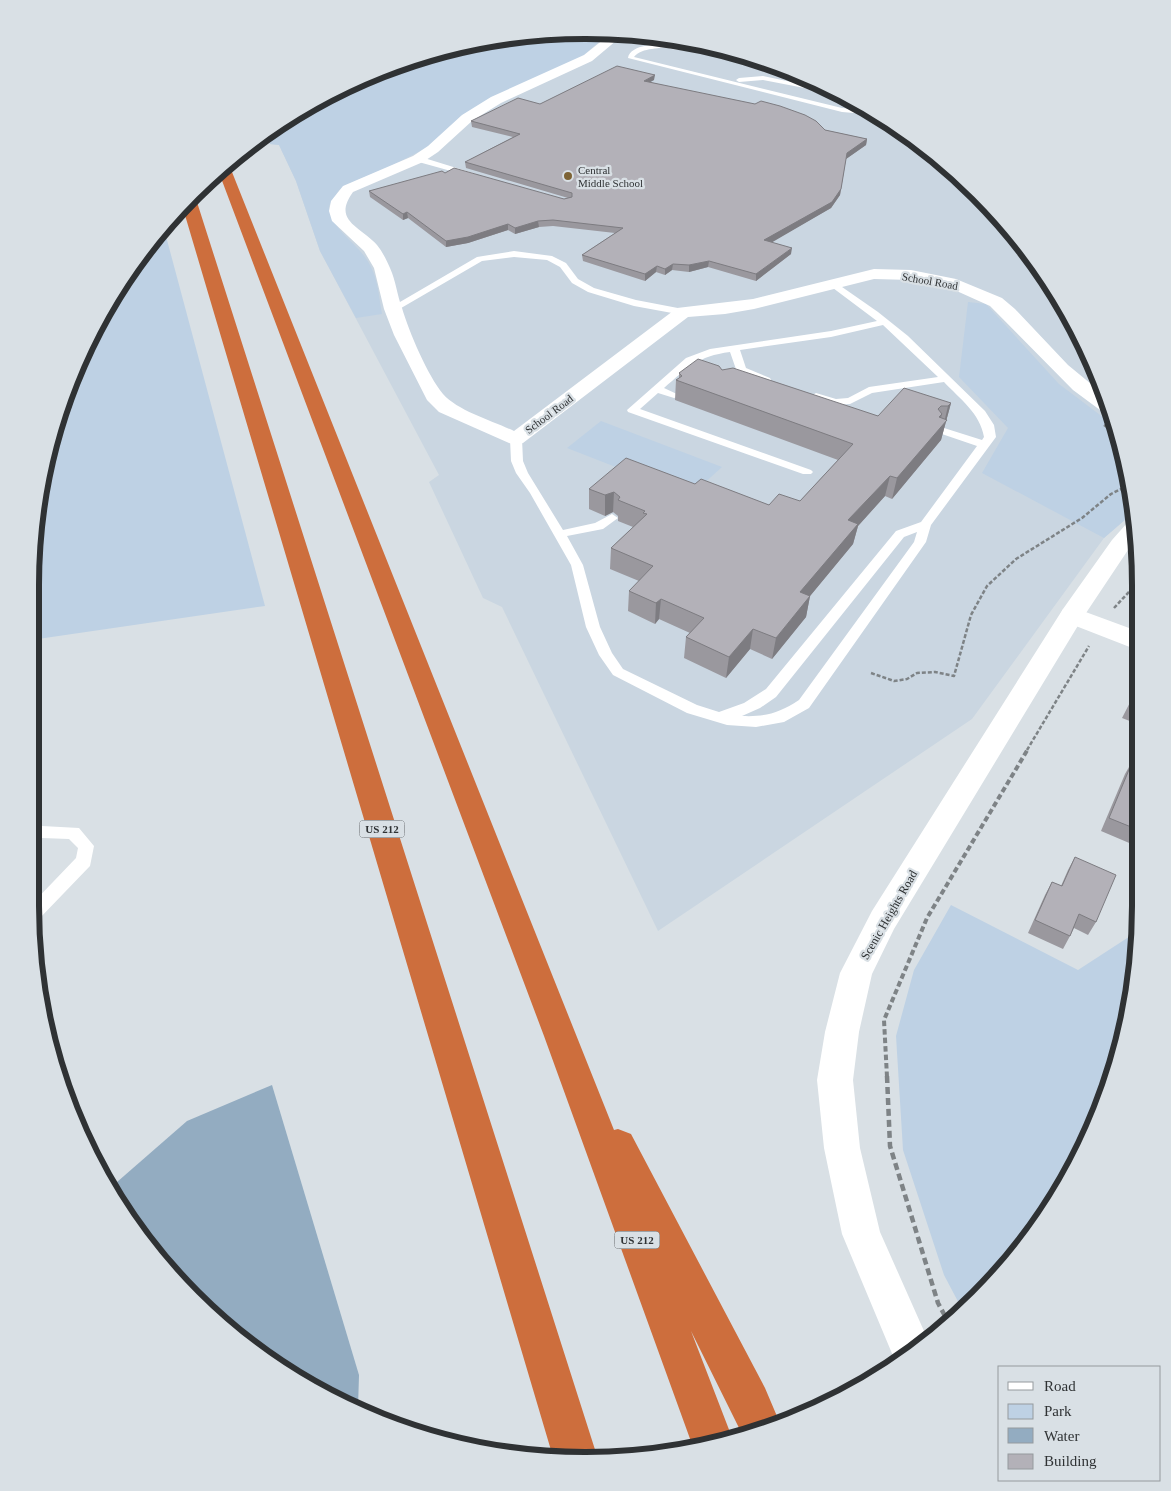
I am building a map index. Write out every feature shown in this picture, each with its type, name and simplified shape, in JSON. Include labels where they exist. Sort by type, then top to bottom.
[{"type":"highway","name":"US 212","points":[[226,173],[561,1036],[711,1438]]},
{"type":"highway","name":"US 212","points":[[191,208],[573,1452]]},
{"type":"highway","points":[[561,1036],[759,1424]]},
{"type":"street","name":"School Road","points":[[607,40],[588,58],[496,100],[467,118],[433,149],[418,159],[348,189],[339,201],[337,211],[340,220],[371,248],[382,268],[393,309],[418,367],[434,396],[446,408],[516,439],[683,312],[725,309],[754,304],[832,282],[874,274],[910,275],[956,284],[996,302],[1009,313],[1067,374],[1099,400]]},
{"type":"street","name":"Scenic Heights Road","points":[[909,1345],[861,1234],[842,1148],[836,1080],[842,1032],[856,973],[883,920],[1072,615],[1120,545],[1130,534]]},
{"type":"street","points":[[1072,615],[1132,639]]},
{"type":"lane","points":[[662,44],[636,51],[631,55],[631,58],[842,110],[856,110]]},
{"type":"lane","points":[[726,82],[763,78],[814,89]]},
{"type":"lane","points":[[418,159],[481,176]]},
{"type":"lane","points":[[393,309],[480,259],[514,254],[550,258],[563,265],[575,281],[591,290],[634,303],[683,312]]},
{"type":"lane","points":[[516,439],[517,460],[522,473],[536,493],[576,565],[593,627],[606,655],[618,672],[692,709],[728,720],[756,722],[784,717],[804,704],[920,542],[925,525],[990,437],[988,425],[981,413],[885,322],[832,282]]},
{"type":"lane","points":[[808,472],[632,410],[697,356],[714,351],[831,334],[885,322]]},
{"type":"lane","points":[[734,349],[738,372],[773,382]]},
{"type":"lane","points":[[809,394],[835,402],[850,401],[869,390],[945,379]]},
{"type":"lane","points":[[655,389],[674,395]]},
{"type":"lane","points":[[940,430],[985,445]]},
{"type":"lane","points":[[560,534],[600,526],[612,518]]},
{"type":"lane","points":[[717,716],[740,712],[758,704],[771,693],[900,534],[925,525]]},
{"type":"lane","points":[[39,833],[74,833],[86,846],[84,861],[39,908]]},
{"type":"path","points":[[1103,424],[1109,428]]},
{"type":"path","points":[[871,673],[894,681],[907,679],[917,673],[926,672],[954,676],[964,633],[973,607],[987,585],[1002,569],[1036,545],[1084,517],[1107,496],[1124,488]]},
{"type":"path","points":[[946,1317],[938,1303],[890,1146],[884,1020],[927,918],[1110,612],[1132,589]]},
{"type":"shaded area","points":[[586,39],[657,43],[727,57],[795,80],[859,112],[918,152],[946,174],[972,199],[997,225],[1019,253],[1059,312],[1091,376],[1114,444],[1128,517],[1104,538],[972,719],[658,931],[502,607],[483,598],[429,482],[439,475],[320,251],[296,181],[279,145],[270,144],[269,141],[312,112],[376,80],[444,57],[514,43]]},
{"type":"green space","points":[[601,39],[583,56],[461,116],[432,145],[339,190],[329,206],[331,215],[340,230],[370,265],[377,283],[382,314],[356,318],[320,251],[296,181],[279,145],[270,144],[269,141],[282,131],[344,95],[376,80],[444,57],[514,43],[550,40]]},
{"type":"green space","points":[[166,235],[265,606],[39,639],[40,550],[43,514],[57,444],[80,376],[95,344],[131,282]]},
{"type":"green space","points":[[968,302],[986,304],[1059,384],[1106,420],[1122,479],[1128,517],[1104,538],[982,473],[1008,428],[959,377]]},
{"type":"green space","points":[[601,421],[722,467],[690,496],[567,448]]},
{"type":"green space","points":[[951,905],[1078,970],[1131,935],[1128,977],[1122,1012],[1114,1047],[1091,1115],[1059,1179],[1040,1209],[997,1266],[959,1304],[944,1275],[903,1150],[896,1036],[914,970]]},
{"type":"water","points":[[272,1085],[359,1375],[358,1403],[312,1379],[282,1360],[225,1317],[174,1266],[131,1209],[115,1184],[187,1121]]},
{"type":"building","name":"Central Middle School","points":[[617,66],[655,75],[644,81],[755,104],[761,101],[780,106],[805,115],[816,121],[825,130],[867,139],[847,153],[841,189],[832,202],[764,240],[792,248],[756,274],[709,261],[689,265],[673,264],[665,269],[657,266],[645,274],[582,255],[623,228],[553,220],[538,221],[515,228],[508,224],[468,237],[446,241],[407,212],[403,214],[369,191],[442,171],[445,173],[454,168],[564,199],[572,197],[572,193],[465,162],[520,134],[471,121],[518,98],[540,104]]},
{"type":"building","points":[[698,359],[719,366],[722,370],[733,368],[878,416],[904,388],[951,403],[938,409],[942,414],[939,417],[947,420],[897,478],[890,476],[848,520],[858,524],[800,592],[810,596],[776,638],[753,629],[729,657],[686,637],[704,618],[661,599],[656,603],[629,591],[653,566],[611,548],[647,514],[643,513],[645,511],[618,500],[620,497],[614,492],[605,495],[589,489],[626,458],[695,484],[701,479],[769,505],[779,494],[800,501],[853,444],[676,380],[682,376],[679,373]]},
{"type":"building","points":[[1132,762],[1132,827],[1109,818]]},
{"type":"building","points":[[1075,857],[1116,875],[1096,922],[1079,914],[1070,936],[1035,920],[1052,882],[1062,886]]},
{"type":"place","name":"Central Middle School","points":[[568,176]]}]
